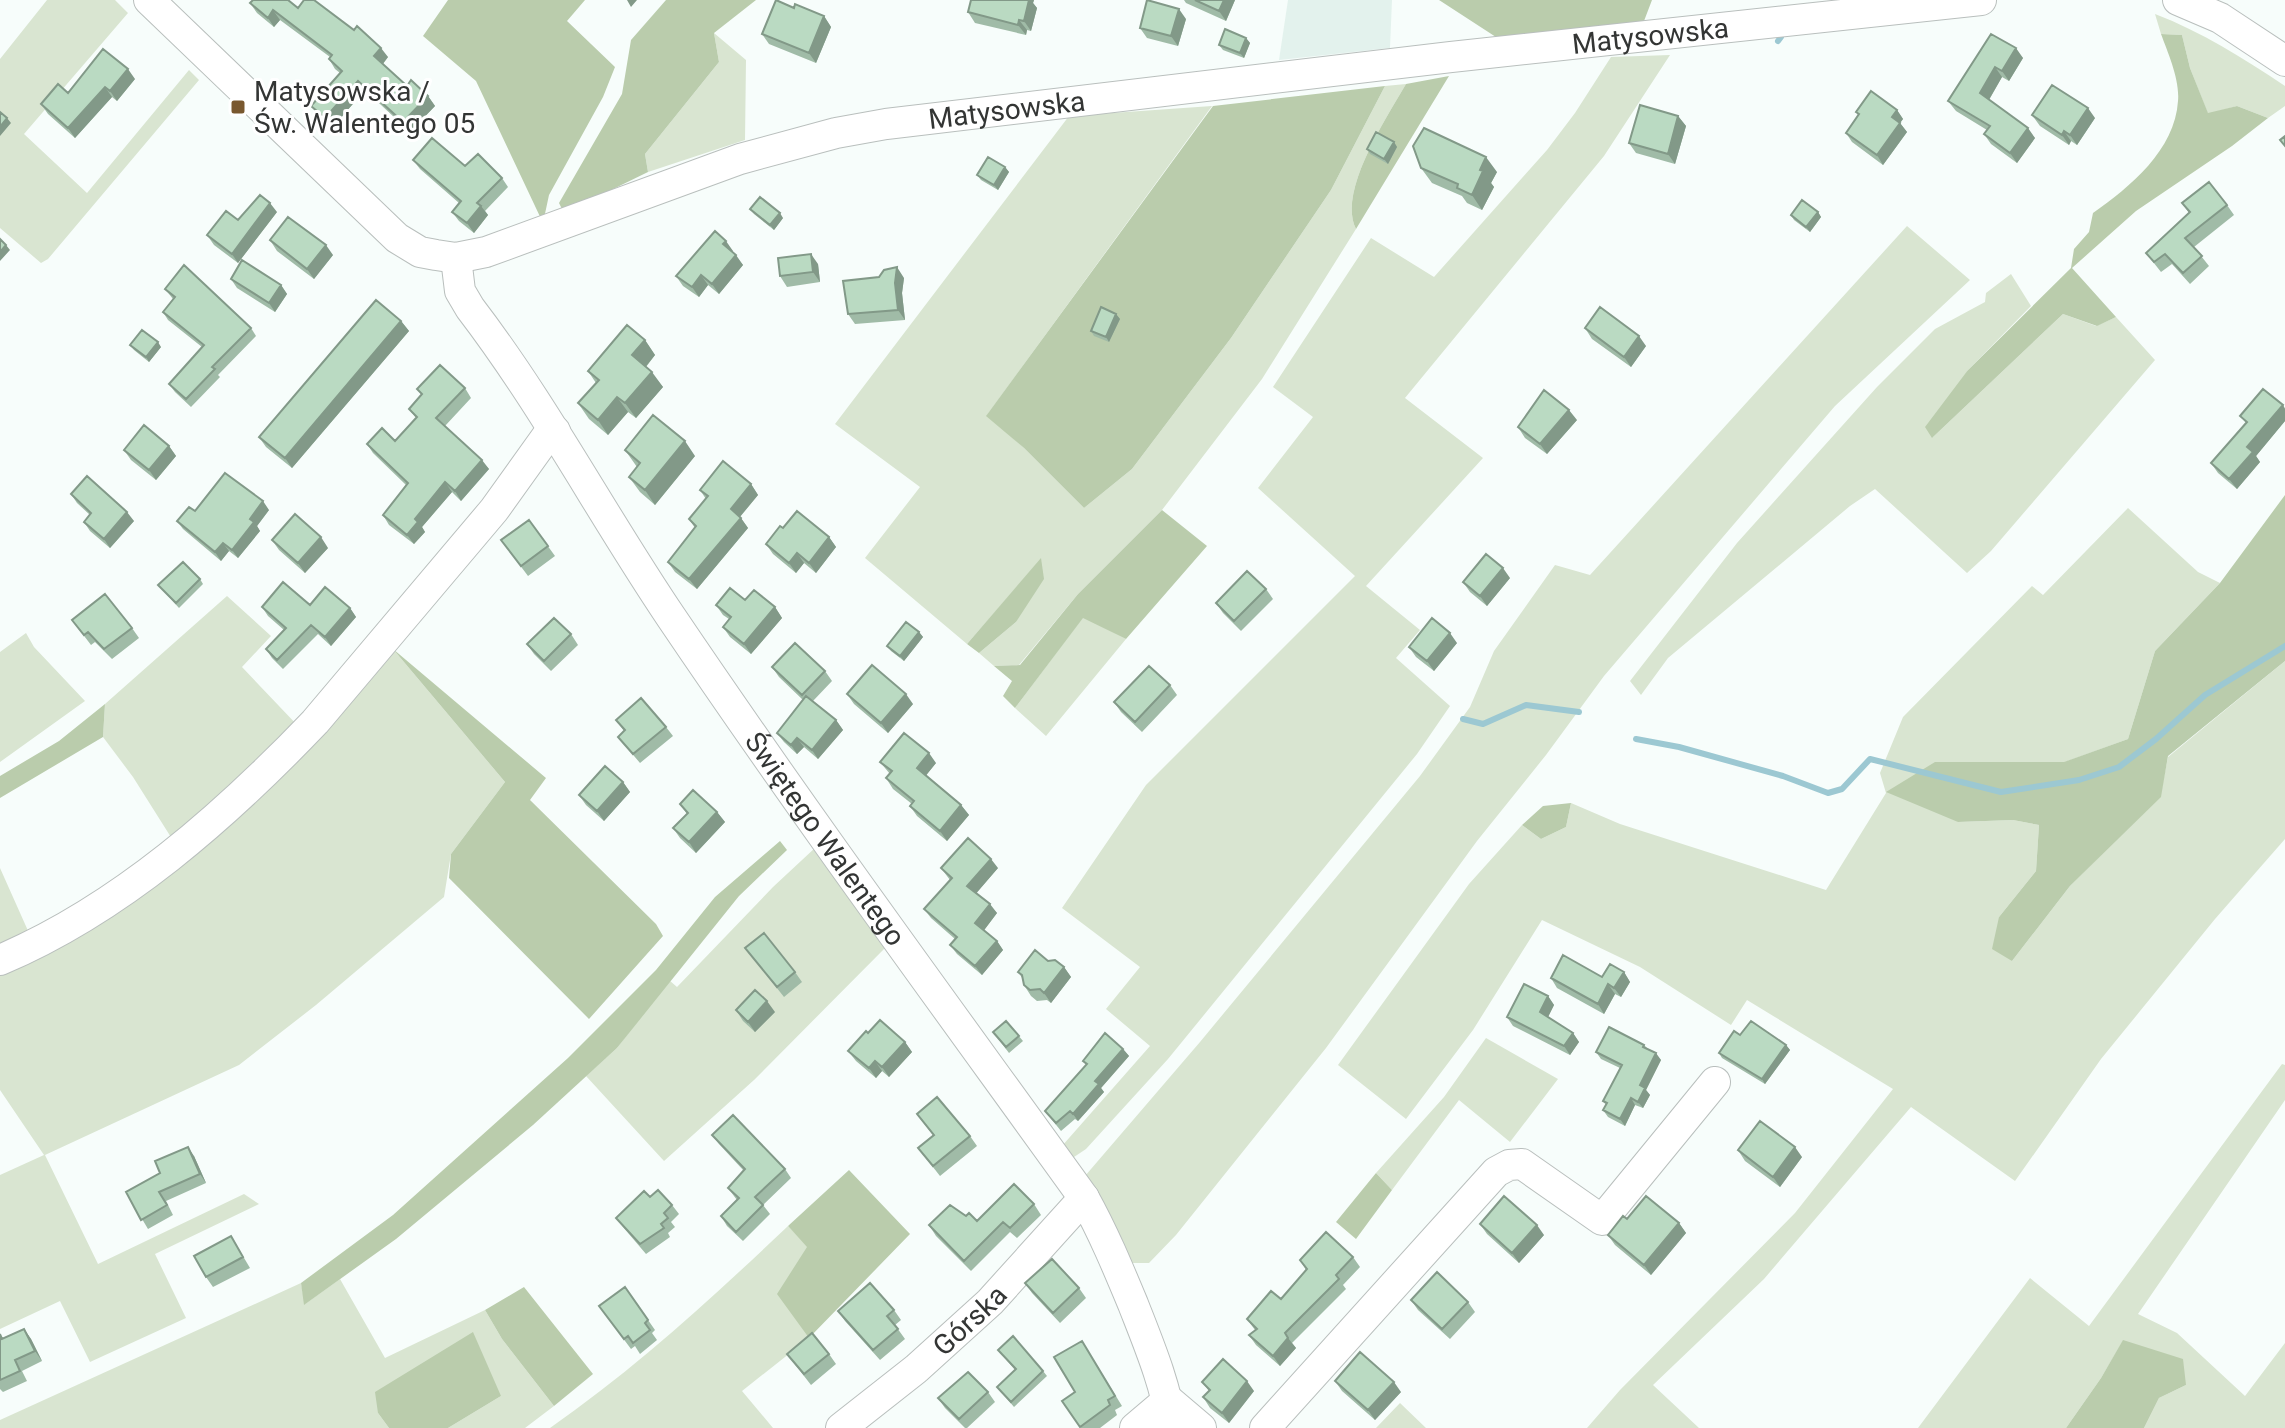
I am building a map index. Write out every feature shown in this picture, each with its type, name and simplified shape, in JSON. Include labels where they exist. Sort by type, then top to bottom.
[{"type":"street","name":"Matysowska","points":[[149,0],[397,238],[420,252],[456,258],[503,246],[740,159],[836,133],[886,124],[1451,57],[1981,0]]},
{"type":"street","points":[[2178,0],[2220,18],[2285,61]]},
{"type":"street","name":"Świętego Walentego","points":[[456,258],[460,291],[555,431],[677,627],[897,942],[1084,1198],[1104,1233],[1147,1338],[1170,1414]]},
{"type":"street","points":[[0,960],[60,931],[101,906],[175,850],[287,752],[494,510],[540,446],[555,431]]},
{"type":"street","points":[[1265,1428],[1496,1172],[1509,1165],[1522,1164],[1602,1220],[1715,1082]]},
{"type":"street","name":"Górska","points":[[841,1428],[916,1369],[990,1302],[1084,1198]]},
{"type":"street","points":[[1135,1428],[1170,1414],[1201,1428]]},
{"type":"shaded area","points":[[1288,0],[1392,0],[1390,48],[1279,60]]},
{"type":"green space","points":[[47,0],[115,0],[128,13],[24,134],[87,193],[189,70],[199,80],[48,259],[41,263],[0,228],[0,59]]},
{"type":"green space","points":[[448,0],[585,0],[567,21],[615,67],[603,97],[549,195],[543,223],[476,81],[423,36]]},
{"type":"green space","points":[[666,0],[756,0],[714,33],[719,62],[645,154],[648,172],[564,213],[559,203],[622,94],[631,40]]},
{"type":"green space","points":[[1439,0],[1652,0],[1644,21],[1499,39]]},
{"type":"green space","points":[[2155,14],[2222,46],[2285,86],[2285,106],[2268,118],[2237,106],[2208,114],[2190,68],[2182,35],[2161,34]]},
{"type":"green space","points":[[714,33],[746,60],[745,140],[648,172],[645,154],[719,62]]},
{"type":"green space","points":[[2161,34],[2182,35],[2190,68],[2208,113],[2237,106],[2268,118],[2136,211],[2072,268],[2116,317],[2097,326],[2063,314],[1932,438],[1925,427],[1968,370],[2071,268],[2074,249],[2089,232],[2093,213],[2148,166],[2169,136],[2178,93]]},
{"type":"green space","points":[[1670,55],[1604,156],[1405,398],[1483,458],[1366,586],[1420,630],[1396,658],[1450,706],[1417,754],[1168,1059],[1086,1149],[1071,1159],[1062,1146],[1150,1046],[1106,1009],[1140,967],[1062,908],[1146,785],[1355,576],[1258,488],[1313,417],[1273,387],[1371,238],[1434,277],[1547,150],[1611,57]]},
{"type":"green space","points":[[1449,76],[1356,229],[1352,214],[1358,176],[1406,84]]},
{"type":"green space","points":[[1406,84],[1358,176],[1352,214],[1356,229],[1262,379],[1162,510],[1078,594],[1019,665],[994,666],[979,653],[1016,622],[1041,559],[967,644],[865,558],[920,487],[835,424],[1069,116],[1212,106],[987,415],[1084,508],[1132,469],[1231,338],[1331,190],[1385,86]]},
{"type":"green space","points":[[1385,86],[1331,190],[1231,338],[1132,469],[1084,508],[1024,448],[986,416],[1213,106]]},
{"type":"green space","points":[[1907,226],[1970,280],[1835,406],[1604,676],[1477,841],[1326,1048],[1176,1235],[1149,1263],[1126,1263],[1085,1176],[1420,776],[1470,707],[1494,651],[1555,565],[1590,575]]},
{"type":"green space","points":[[2011,274],[2031,306],[1968,370],[1932,438],[2063,314],[2096,326],[2116,317],[2155,360],[1991,551],[1967,573],[1875,489],[1850,506],[1668,658],[1641,695],[1630,681],[1737,543],[1877,387],[1935,329],[1985,302],[1986,293]]},
{"type":"green space","points":[[2285,495],[2285,661],[2168,756],[2161,797],[2070,886],[2012,961],[1992,949],[1999,917],[2036,871],[2039,825],[2013,820],[1958,822],[1886,792],[1935,762],[2064,762],[2128,739],[2155,651],[2220,583]]},
{"type":"green space","points":[[2128,508],[2198,572],[2220,583],[2155,651],[2128,739],[2065,762],[1935,762],[1958,822],[2013,820],[2039,825],[2036,871],[1999,917],[2012,961],[2070,886],[2160,797],[2168,757],[2285,661],[2285,839],[2101,1059],[2015,1181],[1911,1107],[1764,1279],[1653,1385],[1699,1428],[1587,1428],[1620,1390],[1795,1213],[1893,1089],[1747,1000],[1731,1025],[1640,967],[1542,920],[1473,1030],[1406,1119],[1338,1065],[1469,884],[1522,825],[1541,839],[1566,827],[1571,803],[1620,824],[1826,890],[1886,793],[1880,773],[1903,717],[2032,586],[2043,595]]},
{"type":"green space","points":[[1162,510],[1207,546],[1126,639],[1083,618],[1015,708],[1003,696],[1012,681],[994,666],[1020,665],[1078,594]]},
{"type":"green space","points":[[1041,558],[1044,579],[1016,622],[979,653],[967,644]]},
{"type":"green space","points":[[227,596],[271,636],[242,667],[299,727],[174,842],[133,777],[103,737],[105,704]]},
{"type":"green space","points":[[1083,617],[1126,639],[1046,736],[1015,708]]},
{"type":"green space","points":[[26,633],[34,647],[85,701],[0,762],[0,652]]},
{"type":"green space","points":[[393,649],[505,782],[451,854],[444,897],[239,1065],[45,1155],[98,1264],[244,1194],[259,1204],[155,1254],[186,1318],[90,1362],[60,1301],[0,1329],[0,1175],[44,1155],[0,1090],[0,968],[86,926]]},
{"type":"green space","points":[[393,649],[546,778],[530,800],[656,924],[663,936],[589,1019],[449,878],[451,854],[505,782]]},
{"type":"green space","points":[[105,704],[103,737],[0,798],[0,776],[59,741]]},
{"type":"green space","points":[[1571,803],[1566,827],[1541,839],[1522,825],[1543,806]]},
{"type":"green space","points":[[780,841],[787,850],[739,896],[617,1048],[533,1125],[396,1239],[304,1305],[301,1283],[393,1215],[568,1058],[656,970],[715,897]]},
{"type":"green space","points":[[816,847],[887,946],[754,1080],[664,1161],[586,1076],[617,1048],[669,980],[677,987]]},
{"type":"green space","points":[[0,868],[29,933],[0,947]]},
{"type":"green space","points":[[1486,1038],[1558,1079],[1510,1142],[1459,1100],[1392,1190],[1376,1173],[1444,1097]]},
{"type":"green space","points":[[2282,1064],[2285,1065],[2285,1100],[2138,1314],[2177,1333],[2245,1396],[2285,1343],[2285,1428],[2144,1428],[2159,1398],[2186,1385],[2123,1341],[2066,1428],[1918,1428],[2030,1278],[2089,1326]]},
{"type":"green space","points":[[849,1170],[910,1234],[809,1338],[777,1294],[807,1247],[788,1226]]},
{"type":"green space","points":[[1376,1173],[1392,1190],[1356,1239],[1336,1222]]},
{"type":"green space","points":[[788,1226],[807,1246],[809,1338],[742,1391],[773,1428],[550,1428],[643,1357]]},
{"type":"green space","points":[[340,1279],[385,1358],[485,1310],[502,1339],[554,1406],[525,1428],[448,1428],[501,1396],[378,1413],[389,1428],[0,1428],[0,1420],[301,1283],[305,1304]]},
{"type":"green space","points":[[524,1287],[593,1374],[554,1406],[502,1339],[485,1310]]},
{"type":"green space","points":[[473,1332],[501,1396],[448,1428],[389,1428],[378,1413],[375,1392]]},
{"type":"green space","points":[[2123,1340],[2183,1359],[2186,1385],[2159,1398],[2144,1428],[2066,1428],[2101,1378]]},
{"type":"green space","points":[[1400,1403],[1426,1428],[1376,1428]]},
{"type":"building","points":[[253,0],[288,0],[298,8],[304,0],[314,0],[354,30],[357,26],[381,48],[374,56],[407,86],[411,80],[428,96],[403,122],[358,81],[325,118],[311,106],[342,71],[329,59],[332,55],[273,10],[268,18],[250,3]]},
{"type":"building","points":[[776,0],[824,16],[809,53],[762,34]]},
{"type":"building","points":[[971,0],[1029,0],[1024,21],[1019,20],[1018,25],[968,12]]},
{"type":"building","points":[[1147,0],[1179,9],[1171,36],[1140,28]]},
{"type":"building","points":[[1195,0],[1224,0],[1219,11]]},
{"type":"building","points":[[1225,29],[1246,38],[1240,53],[1219,45]]},
{"type":"building","points":[[1991,34],[2016,48],[2002,71],[1995,67],[1980,93],[2028,128],[2010,153],[1984,134],[1990,126],[1948,101]]},
{"type":"building","points":[[103,49],[128,69],[110,91],[105,87],[68,128],[41,104],[58,84],[68,93]]},
{"type":"building","points":[[2052,85],[2088,108],[2070,135],[2064,131],[2062,135],[2032,115]]},
{"type":"building","points":[[1871,91],[1897,110],[1892,117],[1900,123],[1877,155],[1846,133]]},
{"type":"building","points":[[1640,105],[1678,116],[1668,154],[1629,143]]},
{"type":"building","points":[[0,112],[7,118],[0,127]]},
{"type":"building","points":[[1424,128],[1486,157],[1472,195],[1457,188],[1458,184],[1421,168],[1413,146]]},
{"type":"building","points":[[1376,132],[1394,142],[1384,159],[1367,149]]},
{"type":"building","points":[[432,138],[465,166],[478,154],[502,178],[477,203],[481,206],[467,223],[452,212],[461,201],[413,160]]},
{"type":"building","points":[[988,157],[1005,167],[994,185],[977,175]]},
{"type":"building","points":[[2209,182],[2227,205],[2185,238],[2202,256],[2183,273],[2165,254],[2154,262],[2146,253],[2190,212],[2182,203]]},
{"type":"building","points":[[260,195],[270,203],[232,254],[207,235],[226,211],[238,220]]},
{"type":"building","points":[[760,197],[780,213],[770,225],[750,209]]},
{"type":"building","points":[[1802,200],[1818,212],[1806,227],[1791,215]]},
{"type":"building","points":[[288,217],[326,245],[307,269],[270,240]]},
{"type":"building","points":[[715,231],[726,241],[723,244],[736,255],[712,284],[701,275],[692,287],[676,276]]},
{"type":"building","points":[[811,254],[813,272],[780,276],[778,258]]},
{"type":"building","points":[[242,260],[281,285],[269,303],[231,279]]},
{"type":"building","points":[[184,265],[251,328],[212,367],[215,369],[186,399],[169,384],[204,345],[163,312],[175,297],[165,289]]},
{"type":"building","points":[[897,267],[898,310],[848,314],[843,281],[879,277],[884,270]]},
{"type":"building","points":[[376,300],[401,321],[285,458],[259,437]]},
{"type":"building","points":[[1101,307],[1116,314],[1106,337],[1091,331]]},
{"type":"building","points":[[1600,307],[1639,336],[1624,357],[1585,328]]},
{"type":"building","points":[[627,325],[645,340],[632,355],[652,372],[625,403],[617,397],[598,420],[578,403],[599,380],[588,371]]},
{"type":"building","points":[[142,330],[158,342],[146,357],[130,345]]},
{"type":"building","points":[[440,365],[465,388],[436,418],[482,460],[455,491],[445,482],[415,519],[418,522],[407,535],[383,515],[408,483],[367,444],[382,428],[395,441],[417,417],[409,409],[422,394],[417,389]]},
{"type":"building","points":[[2263,389],[2283,405],[2247,447],[2253,452],[2229,479],[2211,463],[2247,422],[2240,416]]},
{"type":"building","points":[[1544,390],[1569,410],[1540,444],[1518,427]]},
{"type":"building","points":[[653,415],[685,441],[645,490],[629,477],[640,463],[625,450]]},
{"type":"building","points":[[144,425],[169,446],[149,470],[124,450]]},
{"type":"building","points":[[723,461],[751,484],[731,509],[741,518],[689,579],[668,562],[696,526],[689,519],[708,496],[700,490]]},
{"type":"building","points":[[225,473],[263,501],[250,519],[254,522],[232,550],[223,543],[215,552],[177,521],[189,507],[195,511]]},
{"type":"building","points":[[87,476],[127,512],[104,539],[84,522],[91,513],[71,494]]},
{"type":"building","points":[[797,511],[829,537],[809,563],[797,553],[789,563],[766,544]]},
{"type":"building","points":[[295,514],[321,537],[298,563],[272,540]]},
{"type":"building","points":[[529,520],[548,546],[521,566],[501,540]]},
{"type":"building","points":[[1486,554],[1503,568],[1480,596],[1463,582]]},
{"type":"building","points":[[183,562],[200,579],[176,603],[158,585]]},
{"type":"building","points":[[1247,571],[1266,589],[1234,621],[1216,603]]},
{"type":"building","points":[[283,582],[310,605],[325,587],[350,608],[325,637],[311,625],[277,660],[266,649],[286,628],[262,607]]},
{"type":"building","points":[[730,588],[745,600],[754,590],[775,607],[744,644],[723,627],[731,617],[716,605]]},
{"type":"building","points":[[105,594],[132,628],[104,649],[88,632],[84,635],[72,620]]},
{"type":"building","points":[[554,618],[571,634],[544,661],[527,644]]},
{"type":"building","points":[[1432,618],[1450,633],[1427,661],[1409,647]]},
{"type":"building","points":[[906,622],[919,632],[900,656],[887,646]]},
{"type":"building","points":[[795,643],[825,671],[802,695],[772,667]]},
{"type":"building","points":[[872,665],[906,694],[881,723],[847,694]]},
{"type":"building","points":[[1149,666],[1170,685],[1135,722],[1114,702]]},
{"type":"building","points":[[806,696],[836,720],[812,750],[797,738],[791,745],[777,733]]},
{"type":"building","points":[[641,698],[666,727],[633,754],[618,737],[625,730],[616,720]]},
{"type":"building","points":[[904,733],[929,753],[917,768],[961,805],[940,831],[910,806],[914,801],[886,778],[892,771],[880,762]]},
{"type":"building","points":[[605,766],[623,782],[597,811],[579,795]]},
{"type":"building","points":[[693,790],[717,812],[689,842],[673,828],[688,813],[680,804]]},
{"type":"building","points":[[968,838],[991,859],[967,886],[990,904],[975,923],[997,941],[975,966],[950,945],[957,937],[924,909],[952,878],[941,868]]},
{"type":"building","points":[[764,933],[795,972],[777,987],[745,948]]},
{"type":"building","points":[[1035,950],[1048,961],[1055,960],[1064,967],[1044,993],[1040,989],[1030,990],[1018,972]]},
{"type":"building","points":[[1563,955],[1602,977],[1610,964],[1624,972],[1614,988],[1608,984],[1598,1004],[1551,978]]},
{"type":"building","points":[[1524,984],[1548,996],[1540,1012],[1573,1033],[1564,1046],[1507,1017]]},
{"type":"building","points":[[755,990],[767,1001],[748,1022],[736,1010]]},
{"type":"building","points":[[880,1020],[905,1042],[882,1067],[875,1061],[869,1068],[848,1051]]},
{"type":"building","points":[[1006,1021],[1019,1036],[1006,1047],[993,1032]]},
{"type":"building","points":[[1751,1021],[1786,1045],[1762,1079],[1719,1053],[1734,1031],[1740,1035]]},
{"type":"building","points":[[1609,1027],[1656,1053],[1640,1085],[1645,1088],[1638,1102],[1631,1098],[1620,1119],[1603,1110],[1607,1103],[1603,1101],[1622,1065],[1596,1052]]},
{"type":"building","points":[[1105,1033],[1123,1049],[1095,1081],[1099,1084],[1073,1114],[1070,1111],[1056,1123],[1045,1111],[1087,1064],[1083,1061]]},
{"type":"building","points":[[937,1097],[970,1136],[933,1166],[918,1148],[934,1135],[917,1114]]},
{"type":"building","points":[[733,1115],[785,1169],[755,1197],[763,1205],[736,1232],[721,1216],[739,1198],[728,1188],[745,1169],[712,1135]]},
{"type":"building","points":[[1760,1121],[1795,1147],[1773,1177],[1738,1150]]},
{"type":"building","points":[[188,1147],[200,1174],[159,1192],[167,1205],[141,1220],[126,1192],[160,1173],[155,1161]]},
{"type":"building","points":[[1014,1184],[1034,1204],[1010,1228],[1003,1222],[964,1261],[929,1225],[950,1205],[966,1216],[969,1213],[977,1221]]},
{"type":"building","points":[[658,1190],[672,1205],[664,1213],[668,1218],[661,1224],[664,1228],[640,1244],[616,1218],[644,1191],[650,1197]]},
{"type":"building","points":[[1504,1196],[1537,1225],[1512,1253],[1480,1224]]},
{"type":"building","points":[[1646,1196],[1679,1223],[1644,1265],[1608,1235],[1623,1216],[1627,1219]]},
{"type":"building","points":[[1326,1232],[1353,1257],[1336,1275],[1339,1279],[1285,1333],[1288,1338],[1273,1356],[1249,1335],[1257,1329],[1247,1319],[1271,1291],[1281,1299],[1307,1269],[1300,1260]]},
{"type":"building","points":[[231,1236],[243,1257],[206,1277],[194,1256]]},
{"type":"building","points":[[1052,1259],[1079,1288],[1053,1313],[1025,1283]]},
{"type":"building","points":[[1437,1272],[1468,1302],[1442,1329],[1411,1300]]},
{"type":"building","points":[[870,1283],[894,1310],[887,1316],[898,1329],[873,1350],[838,1311]]},
{"type":"building","points":[[625,1287],[648,1320],[645,1323],[650,1330],[633,1343],[628,1336],[624,1339],[599,1306]]},
{"type":"building","points":[[24,1329],[35,1351],[15,1360],[20,1371],[0,1380],[0,1334],[2,1339]]},
{"type":"building","points":[[812,1333],[829,1354],[804,1374],[787,1354]]},
{"type":"building","points":[[1013,1336],[1043,1371],[1011,1402],[997,1387],[1016,1369],[998,1350]]},
{"type":"building","points":[[1082,1341],[1115,1396],[1108,1400],[1110,1405],[1080,1427],[1062,1401],[1075,1392],[1054,1357]]},
{"type":"building","points":[[1360,1352],[1394,1382],[1368,1410],[1335,1381]]},
{"type":"building","points":[[1223,1359],[1247,1381],[1222,1413],[1203,1397],[1210,1390],[1202,1382]]},
{"type":"building","points":[[968,1372],[988,1392],[959,1419],[938,1398]]},
{"type":"waterway","points":[[1778,41],[1781,37]]},
{"type":"waterway","points":[[1636,739],[1679,747],[1783,776],[1828,793],[1842,789],[1870,759],[2001,792],[2079,780],[2119,767],[2205,695],[2285,646]]},
{"type":"waterway","points":[[1463,719],[1483,724],[1526,705],[1579,712]]},
{"type":"place","name":"Matysowska / Św. Walentego 05","points":[[238,107]]}]
